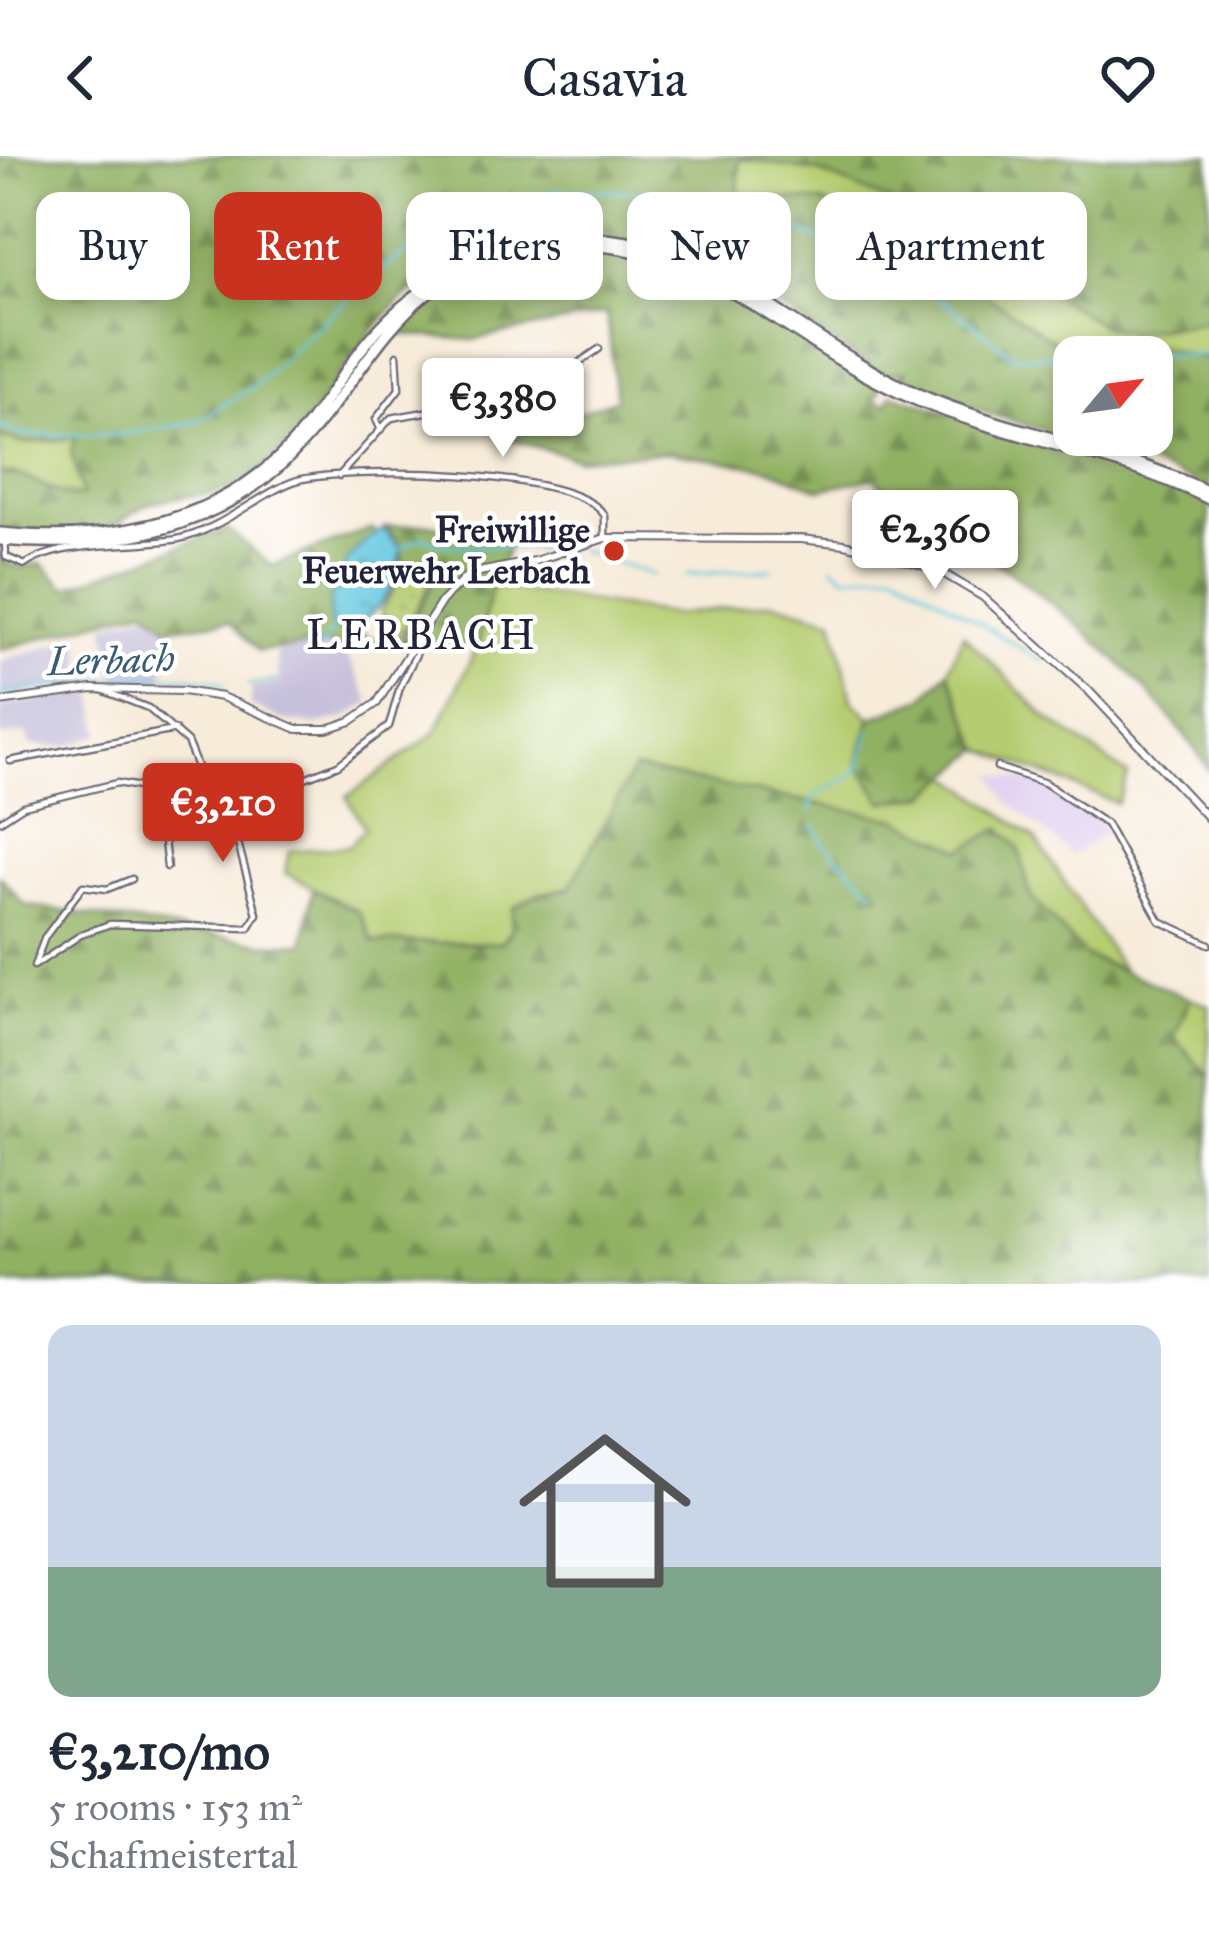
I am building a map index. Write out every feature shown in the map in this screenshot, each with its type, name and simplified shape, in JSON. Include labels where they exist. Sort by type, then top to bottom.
[{"type":"main road","points":[[2,538],[119,538],[169,528],[219,508],[265,478],[297,448],[374,344],[424,295],[487,262],[579,244],[633,249],[681,263],[729,287],[844,364],[916,401],[1209,496]]},
{"type":"street","points":[[339,476],[380,428],[403,414],[542,390],[599,349]]},
{"type":"street","points":[[380,428],[376,418],[399,389],[397,355]]},
{"type":"street","points":[[2,538],[6,557],[20,565],[49,552],[175,539],[207,530],[296,480],[447,473],[570,493],[598,506],[605,516],[605,538]]},
{"type":"street","points":[[0,702],[100,689],[203,693],[297,729],[327,729],[373,707],[452,588],[469,574],[605,538],[801,538],[857,547],[947,574],[990,602],[1088,690],[1209,820]]},
{"type":"street","points":[[0,821],[23,806],[115,783],[228,808],[322,772],[376,739],[391,723],[398,691],[419,648],[415,641]]},
{"type":"street","points":[[100,689],[146,707],[175,730],[194,752],[214,808]]},
{"type":"street","points":[[10,761],[175,730]]},
{"type":"street","points":[[998,767],[1060,790],[1106,824],[1160,921],[1209,944]]},
{"type":"street","points":[[158,790],[167,867]]},
{"type":"street","points":[[132,879],[107,890],[82,886],[45,937],[34,966],[82,934],[110,924],[249,928],[256,914],[229,810]]},
{"type":"shaded area","points":[[146,613],[169,627],[173,653],[159,682],[117,681],[105,624]]},
{"type":"shaded area","points":[[80,637],[83,683],[0,697],[0,661]]},
{"type":"shaded area","points":[[329,644],[345,652],[371,702],[345,718],[314,725],[286,721],[251,706],[252,688],[280,684],[276,652]]},
{"type":"shaded area","points":[[94,692],[101,734],[65,747],[31,745],[26,733],[0,737],[0,706]]},
{"type":"shaded area","points":[[993,774],[1040,783],[1097,821],[1106,833],[1072,855],[1007,800]]},
{"type":"green space","points":[[0,156],[1209,156],[1209,321],[1129,332],[1103,326],[1061,300],[1087,300],[1087,192],[866,192],[819,172],[740,158],[738,192],[627,192],[627,242],[603,240],[603,192],[406,192],[406,296],[370,334],[288,443],[235,486],[154,502],[100,531],[0,530],[0,473],[83,496],[71,452],[75,438],[23,443],[0,437]]},
{"type":"green space","points":[[739,158],[819,172],[866,192],[815,192],[815,202],[791,200],[791,192],[738,192]]},
{"type":"green space","points":[[791,199],[815,202],[815,300],[994,300],[1053,340],[1053,434],[897,380],[905,371],[886,375],[770,300],[791,300]]},
{"type":"green space","points":[[627,251],[627,300],[741,300],[878,387],[880,393],[873,398],[886,405],[892,394],[1053,445],[1053,456],[1086,456],[1209,503],[1209,770],[1176,724],[1099,643],[1011,573],[872,478],[820,489],[767,468],[669,452],[576,458],[508,439],[616,399],[607,313],[472,340],[388,333],[426,300],[603,300],[603,258]]},
{"type":"green space","points":[[994,300],[1067,300],[1129,332],[1209,321],[1209,360],[1173,351],[1173,336],[1047,337]]},
{"type":"green space","points":[[1173,351],[1209,360],[1209,489],[1126,456],[1173,456]]},
{"type":"green space","points":[[0,437],[23,443],[76,438],[71,452],[83,496],[0,473]]},
{"type":"green space","points":[[429,524],[512,539],[492,586],[478,645],[402,642],[438,572],[422,566],[403,573],[402,544],[385,527]]},
{"type":"green space","points":[[372,528],[375,533],[337,577],[333,628],[347,628],[387,645],[345,652],[329,644],[258,651],[230,621],[169,627],[145,608],[0,650],[0,544],[7,563],[20,567],[42,563],[66,588],[227,529],[272,566]]},
{"type":"green space","points":[[422,566],[437,573],[397,642],[386,644],[382,609],[403,573]]},
{"type":"green space","points":[[492,586],[675,615],[774,602],[833,619],[852,700],[871,718],[858,763],[947,773],[1035,838],[1122,969],[1087,957],[1031,898],[1019,850],[962,850],[897,819],[538,894],[501,943],[373,942],[359,912],[285,873],[289,851],[349,846],[365,828],[347,797],[435,733],[478,645]]},
{"type":"green space","points":[[963,634],[1046,717],[1128,775],[1117,803],[981,749],[948,671]]},
{"type":"green space","points":[[948,671],[981,749],[927,795],[883,802],[858,763],[871,718],[923,698]]},
{"type":"green space","points":[[634,769],[897,819],[962,850],[1001,828],[1019,849],[1031,898],[1087,957],[1190,998],[1174,1038],[1209,1076],[1209,1284],[0,1284],[0,876],[25,905],[268,944],[304,943],[313,889],[359,912],[373,942],[500,943],[510,933],[513,908],[538,894],[569,889]]},
{"type":"green space","points":[[1190,998],[1209,1005],[1209,1076],[1174,1038]]},
{"type":"water","points":[[384,529],[401,549],[389,590],[361,621],[333,629],[331,601],[342,572],[361,546]]},
{"type":"waterway","points":[[0,427],[24,435],[119,435],[196,422],[256,385],[374,274],[465,214],[559,190],[647,192],[809,235],[910,275],[1014,356],[1209,355]]},
{"type":"waterway","name":"Lerbach","points":[[400,549],[422,537],[447,546],[571,548]]},
{"type":"waterway","name":"Lerbach","points":[[580,550],[652,575]]},
{"type":"waterway","name":"Lerbach","points":[[833,566],[846,576],[896,571],[1043,662]]},
{"type":"waterway","name":"Lerbach","points":[[686,575],[772,569]]},
{"type":"waterway","name":"Lerbach","points":[[320,649],[333,628]]},
{"type":"waterway","name":"Lerbach","points":[[0,694],[143,677],[224,684]]},
{"type":"waterway","name":"Lerbach","points":[[248,685],[278,681]]},
{"type":"waterway","points":[[811,811],[813,797],[857,773],[870,730]]},
{"type":"waterway","points":[[814,826],[825,845],[873,890]]},
{"type":"place","name":"Freiwillige Feuerwehr Lerbach","points":[[614,551]]},
{"type":"district","name":"LERBACH","points":[[422,635]]}]
